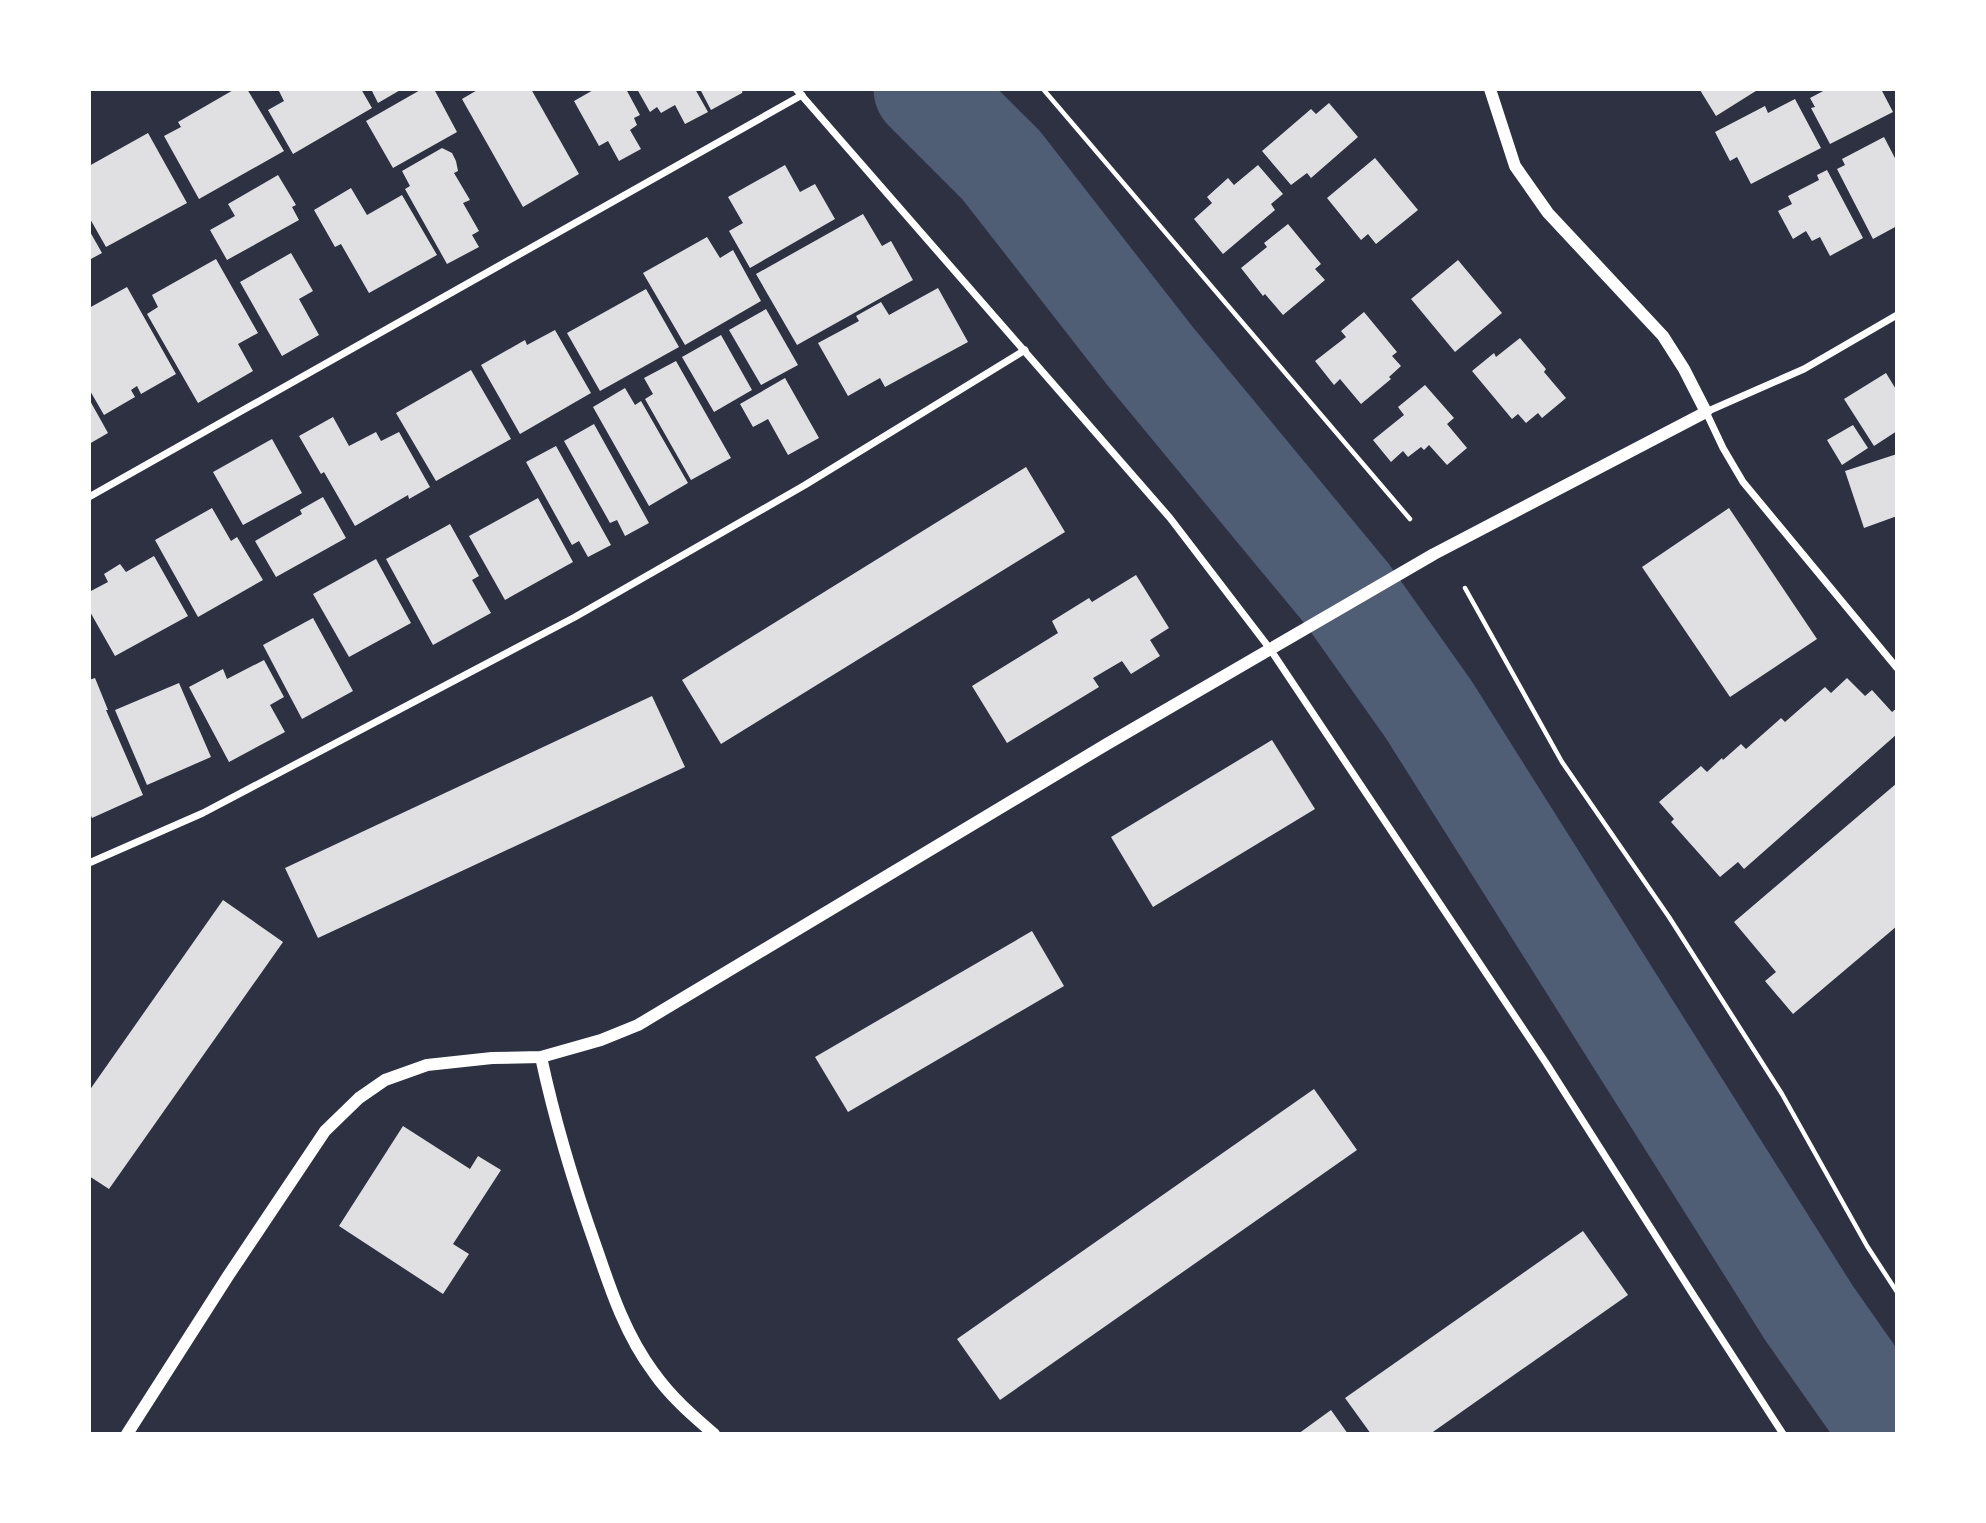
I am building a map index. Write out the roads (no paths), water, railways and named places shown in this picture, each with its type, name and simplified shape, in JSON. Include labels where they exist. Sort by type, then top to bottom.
[{"type":"street","points":[[1490,89],[1516,166],[1548,213],[1663,336],[1684,369],[1743,482],[1897,668]]},
{"type":"street","points":[[89,497],[799,92],[1170,518],[1270,649],[1546,1063],[1783,1434]]},
{"type":"street","points":[[127,1434],[325,1131],[359,1098],[385,1080],[428,1065],[492,1058],[541,1057],[601,1040],[638,1025],[1434,554],[1706,412],[1804,369],[1897,315]]},
{"type":"street","points":[[89,863],[203,813],[575,617],[805,485],[1025,350]]},
{"type":"street","points":[[541,1057],[551,1104],[580,1202],[631,1339],[674,1399],[714,1434]]},
{"type":"waterway","points":[[925,89],[1001,165],[1150,356],[1347,594],[1429,710],[1809,1313],[1894,1434]]}]
